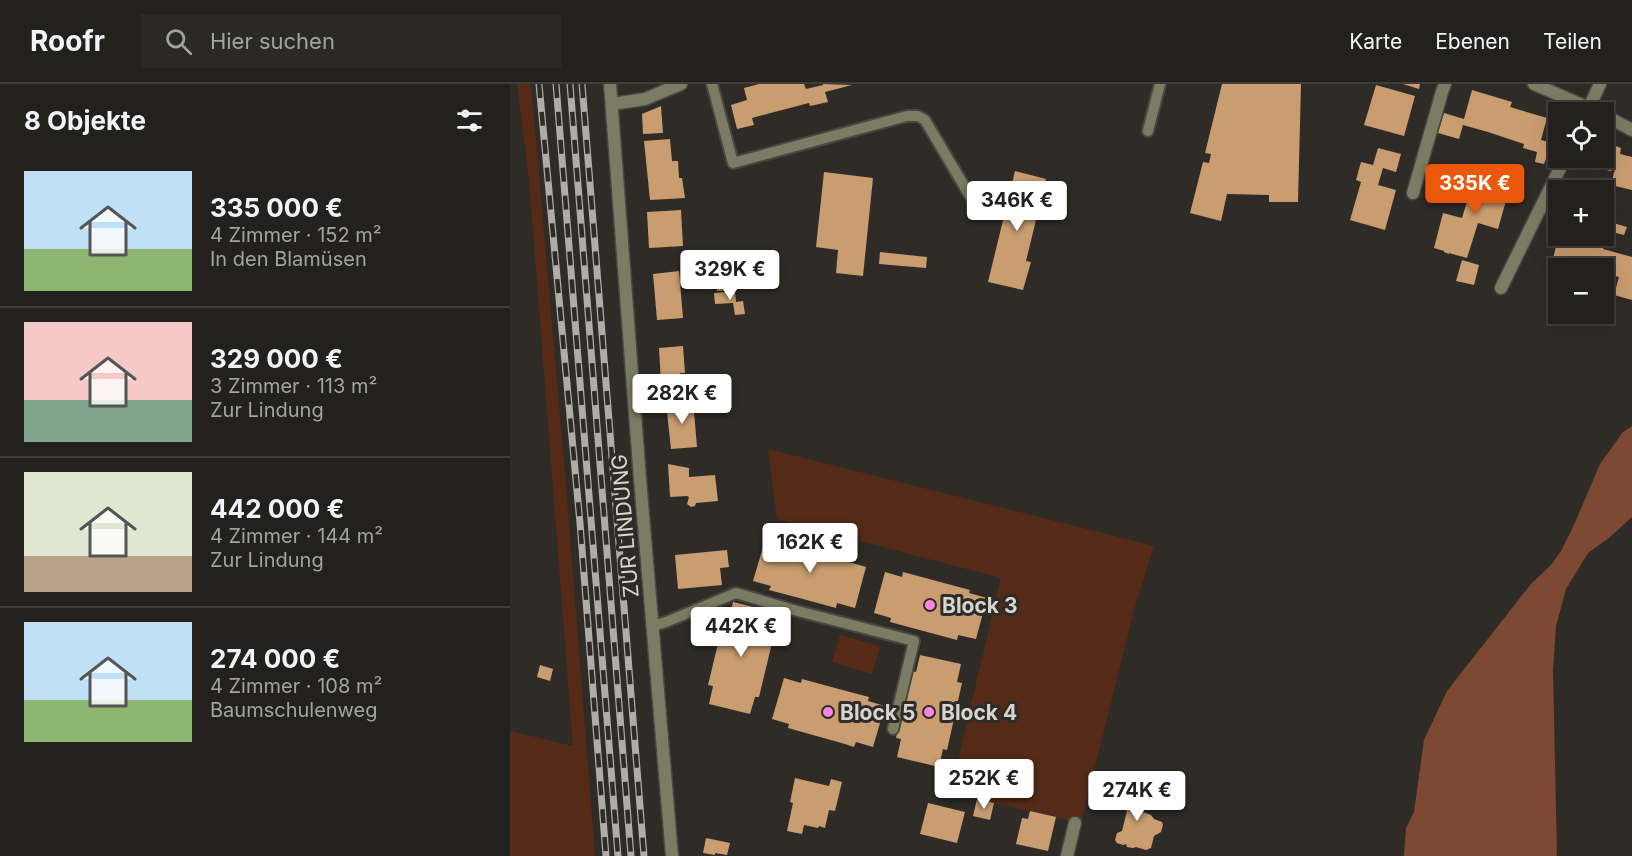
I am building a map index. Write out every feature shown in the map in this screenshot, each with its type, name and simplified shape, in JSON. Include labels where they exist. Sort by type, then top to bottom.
[{"type":"street","name":"ZUR LINDUNG","points":[[610,84],[672,856]]},
{"type":"street","points":[[612,104],[645,99],[681,84]]},
{"type":"street","points":[[1413,193],[1445,84]]},
{"type":"street","points":[[1534,84],[1572,102]]},
{"type":"street","points":[[1594,102],[1599,84]]},
{"type":"street","points":[[1614,120],[1632,130]]},
{"type":"street","points":[[1500,288],[1560,168]]},
{"type":"street","points":[[1067,856],[1075,823]]},
{"type":"lane","points":[[712,84],[733,163],[907,116],[918,116],[925,120],[970,196]]},
{"type":"lane","points":[[1148,131],[1160,84]]},
{"type":"lane","points":[[653,626],[736,593],[914,641],[894,729]]},
{"type":"shaded area","points":[[517,84],[531,84],[595,856],[510,856],[510,731],[573,746],[529,179]]},
{"type":"shaded area","points":[[1632,426],[1632,517],[1588,553],[1566,589],[1556,626],[1553,670],[1557,856],[1404,856],[1406,828],[1414,812],[1424,740],[1447,691],[1531,584],[1551,565],[1561,551],[1600,464],[1623,432]]},
{"type":"shaded area","points":[[768,449],[1154,546],[1134,610],[1081,823],[962,796],[956,769],[1001,578],[777,519]]},
{"type":"shaded area","points":[[840,635],[880,646],[872,674],[832,662]]},
{"type":"building","points":[[759,84],[804,84],[806,89],[823,84],[852,85],[825,92],[828,102],[810,106],[809,103],[752,118],[754,125],[737,129],[731,105],[747,100],[744,88]]},
{"type":"building","points":[[1222,84],[1301,84],[1298,202],[1269,202],[1269,195],[1227,194],[1221,221],[1190,213],[1203,162],[1209,163],[1211,154],[1205,153]]},
{"type":"building","points":[[1403,84],[1420,84],[1419,89]]},
{"type":"building","points":[[1376,85],[1415,96],[1404,136],[1364,125]]},
{"type":"building","points":[[1472,90],[1512,102],[1510,107],[1547,118],[1541,140],[1548,142],[1548,154],[1544,164],[1535,162],[1537,152],[1523,148],[1524,144],[1488,132],[1463,125],[1459,139],[1438,133],[1444,113],[1464,119]]},
{"type":"building","points":[[661,106],[663,133],[643,134],[642,114]]},
{"type":"building","points":[[670,139],[672,161],[678,161],[679,178],[682,178],[685,198],[650,200],[644,141]]},
{"type":"building","points":[[1614,146],[1621,148],[1620,154],[1632,157],[1632,190],[1614,186],[1612,180],[1615,169],[1612,168],[1614,168]]},
{"type":"building","points":[[1378,148],[1401,154],[1396,172],[1383,168],[1378,185],[1396,190],[1385,230],[1350,220],[1361,182],[1356,180],[1361,162],[1373,165]]},
{"type":"building","points":[[1015,171],[1046,179],[1026,261],[1031,262],[1023,290],[988,282]]},
{"type":"building","points":[[824,172],[873,178],[863,276],[836,273],[838,250],[816,247]]},
{"type":"building","points":[[1497,176],[1520,183],[1512,198],[1507,197],[1498,229],[1478,223],[1467,258],[1434,248],[1443,213],[1462,218],[1474,178],[1495,184]]},
{"type":"building","points":[[681,210],[683,246],[649,248],[647,212]]},
{"type":"building","points":[[1614,223],[1627,227],[1624,235],[1614,232]]},
{"type":"building","points":[[1556,246],[1604,246],[1603,249],[1632,257],[1632,300],[1614,295],[1619,277],[1614,276],[1614,258],[1553,258]]},
{"type":"building","points":[[880,252],[927,257],[926,268],[879,264]]},
{"type":"building","points":[[1462,260],[1479,265],[1474,285],[1456,281]]},
{"type":"building","points":[[679,271],[683,318],[657,320],[653,274]]},
{"type":"building","points":[[736,280],[737,290],[717,291],[716,282]]},
{"type":"building","points":[[735,291],[736,302],[743,301],[745,314],[735,315],[733,303],[715,304],[714,293]]},
{"type":"building","points":[[683,346],[685,373],[680,373],[681,382],[661,384],[659,348]]},
{"type":"building","points":[[693,400],[697,447],[671,449],[666,403]]},
{"type":"building","points":[[668,464],[689,468],[689,477],[715,475],[718,501],[696,503],[691,507],[687,504],[689,497],[687,496],[670,497]]},
{"type":"building","points":[[765,540],[782,545],[783,540],[850,558],[849,562],[866,567],[855,608],[837,603],[836,608],[769,590],[771,586],[753,581]]},
{"type":"building","points":[[727,550],[729,567],[720,568],[722,585],[678,589],[675,555]]},
{"type":"building","name":"Block 3","points":[[885,572],[902,577],[903,572],[970,590],[969,593],[987,598],[976,639],[958,635],[957,640],[890,622],[891,618],[874,613]]},
{"type":"building","points":[[733,602],[774,612],[770,629],[774,630],[773,639],[759,697],[755,697],[750,714],[709,704],[713,686],[708,685],[724,619],[729,619]]},
{"type":"building","name":"Block 4","points":[[920,655],[961,664],[957,682],[962,683],[947,750],[943,749],[939,767],[897,757],[901,739],[896,738],[911,671],[916,672]]},
{"type":"building","points":[[540,665],[553,669],[550,681],[537,677]]},
{"type":"building","name":"Block 5","points":[[784,678],[801,683],[802,679],[869,697],[868,701],[885,706],[873,747],[856,742],[854,747],[788,728],[789,724],[772,719]]},
{"type":"building","points":[[795,778],[829,786],[831,779],[842,782],[835,811],[829,810],[825,828],[804,825],[802,834],[787,831]]},
{"type":"building","points":[[1124,787],[1148,795],[1143,812],[1162,822],[1161,832],[1154,836],[1151,848],[1146,850],[1127,847],[1126,844],[1117,843],[1115,840],[1117,833],[1122,831],[1127,811],[1117,807]]},
{"type":"building","points":[[977,799],[994,803],[990,820],[973,816]]},
{"type":"building","points":[[928,803],[965,812],[957,843],[920,834]]},
{"type":"building","points":[[1030,811],[1056,817],[1048,851],[1016,844],[1022,818],[1028,819]]},
{"type":"building","points":[[706,838],[730,843],[727,855],[703,853]]},
{"type":"railway","points":[[539,84],[580,523],[606,856]]},
{"type":"railway","points":[[556,84],[618,856]]},
{"type":"railway","points":[[570,84],[631,856]]},
{"type":"railway","points":[[582,84],[644,856]]},
{"type":"place","name":"Block 3","points":[[930,605]]},
{"type":"place","name":"Block 5","points":[[828,712]]},
{"type":"place","name":"Block 4","points":[[929,712]]}]
